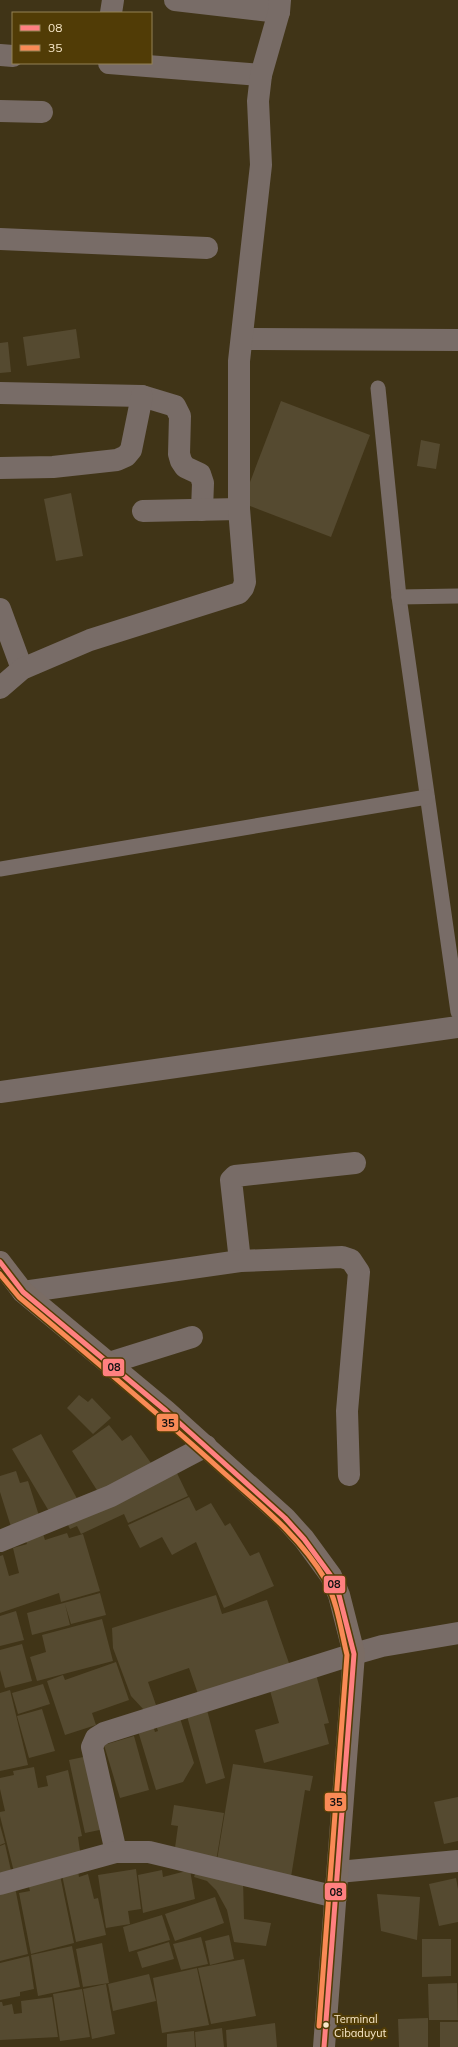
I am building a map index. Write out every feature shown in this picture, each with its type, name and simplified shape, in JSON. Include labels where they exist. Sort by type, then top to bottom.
[{"type":"main road","points":[[0,1262],[23,1292],[206,1446],[285,1518],[331,1576],[339,1595],[354,1654],[324,2047]]},
{"type":"street","points":[[110,12],[113,0]]},
{"type":"street","points":[[0,688],[22,669],[90,640],[239,592],[243,588],[245,582],[239,509],[239,361],[261,165],[258,101],[261,75],[280,6],[175,0]]},
{"type":"street","points":[[0,55],[12,56]]},
{"type":"street","points":[[122,64],[261,75]]},
{"type":"street","points":[[0,111],[42,112]]},
{"type":"street","points":[[0,240],[207,248]]},
{"type":"street","points":[[242,339],[458,340]]},
{"type":"street","points":[[0,393],[142,396],[175,406],[180,416],[179,454],[185,467],[200,474],[203,483],[202,510]]},
{"type":"street","points":[[0,468],[53,468],[117,460],[126,456],[131,450],[142,396]]},
{"type":"street","points":[[143,512],[239,509]]},
{"type":"street","points":[[0,609],[22,669]]},
{"type":"street","points":[[0,1092],[458,1027]]},
{"type":"street","points":[[240,1261],[231,1180],[234,1176],[355,1163]]},
{"type":"street","points":[[23,1292],[240,1261],[342,1257],[351,1260],[359,1272],[347,1411],[350,1475]]},
{"type":"street","points":[[109,1363],[192,1337]]},
{"type":"street","points":[[0,1541],[111,1496],[206,1446]]},
{"type":"street","points":[[116,1852],[92,1747],[96,1738],[104,1733],[354,1654],[382,1646],[458,1633]]},
{"type":"street","points":[[0,1884],[116,1852],[148,1852],[336,1897]]},
{"type":"street","points":[[338,1872],[458,1861]]},
{"type":"lane","points":[[378,388],[399,597],[458,1012]]},
{"type":"lane","points":[[399,597],[458,596]]},
{"type":"lane","points":[[0,869],[427,798]]},
{"type":"building","points":[[76,329],[80,358],[27,366],[23,337]]},
{"type":"building","points":[[8,342],[11,372],[0,373],[0,343]]},
{"type":"building","points":[[281,401],[370,435],[331,537],[242,503]]},
{"type":"building","points":[[421,440],[440,444],[436,469],[417,466]]},
{"type":"building","points":[[71,493],[83,556],[56,561],[44,499]]},
{"type":"building","points":[[79,1395],[88,1402],[92,1398],[111,1418],[93,1434],[67,1408]]},
{"type":"building","points":[[109,1425],[122,1441],[131,1435],[151,1463],[100,1495],[72,1451]]},
{"type":"building","points":[[41,1434],[80,1504],[53,1518],[12,1449]]},
{"type":"building","points":[[16,1471],[20,1483],[28,1481],[41,1522],[12,1530],[0,1492],[0,1476]]},
{"type":"building","points":[[176,1471],[188,1496],[128,1523],[124,1514],[81,1534],[77,1526],[70,1529],[67,1523]]},
{"type":"building","points":[[189,1497],[196,1511],[211,1503],[225,1526],[230,1523],[250,1556],[259,1552],[274,1586],[224,1608],[196,1542],[172,1555],[162,1537],[140,1548],[128,1525]]},
{"type":"building","points":[[67,1533],[69,1538],[83,1534],[100,1591],[61,1602],[59,1593],[0,1613],[0,1556],[3,1555],[9,1576],[19,1573],[13,1548],[27,1544],[25,1539],[43,1534],[45,1540]]},
{"type":"building","points":[[100,1593],[106,1615],[71,1624],[65,1604],[70,1625],[32,1635],[27,1613]]},
{"type":"building","points":[[216,1595],[222,1614],[267,1600],[290,1666],[198,1694],[189,1668],[148,1682],[156,1705],[144,1710],[131,1696],[113,1648],[112,1628]]},
{"type":"building","points":[[16,1611],[24,1640],[0,1646],[0,1616]]},
{"type":"building","points":[[102,1619],[113,1661],[37,1681],[30,1657],[46,1652],[42,1635]]},
{"type":"building","points":[[22,1644],[32,1681],[5,1688],[0,1670],[0,1650]]},
{"type":"building","points":[[116,1662],[129,1700],[92,1713],[96,1725],[65,1735],[47,1681],[63,1675],[65,1680]]},
{"type":"building","points":[[316,1674],[329,1723],[324,1724],[329,1744],[264,1763],[255,1730],[279,1723],[269,1687]]},
{"type":"building","points":[[43,1684],[50,1704],[18,1714],[12,1693]]},
{"type":"building","points":[[10,1690],[28,1765],[0,1771],[0,1693]]},
{"type":"building","points":[[42,1709],[55,1751],[29,1758],[17,1716]]},
{"type":"building","points":[[207,1710],[225,1778],[206,1784],[187,1716]]},
{"type":"building","points":[[180,1718],[194,1763],[183,1782],[156,1790],[138,1731],[153,1726],[155,1732],[158,1731],[156,1725]]},
{"type":"building","points":[[134,1736],[149,1790],[120,1798],[104,1745]]},
{"type":"building","points":[[93,1755],[109,1828],[85,1833],[69,1760]]},
{"type":"building","points":[[233,1764],[313,1776],[310,1791],[305,1790],[291,1877],[216,1866]]},
{"type":"building","points":[[34,1767],[38,1788],[48,1786],[46,1776],[68,1770],[82,1836],[78,1837],[81,1858],[14,1872],[0,1816],[0,1812],[5,1811],[0,1789],[0,1778],[14,1775],[13,1771]]},
{"type":"building","points":[[458,1797],[458,1841],[444,1844],[434,1802]]},
{"type":"building","points":[[174,1805],[224,1813],[216,1862],[174,1855],[178,1826],[171,1825]]},
{"type":"building","points":[[0,1825],[5,1843],[0,1845]]},
{"type":"building","points":[[5,1844],[12,1875],[0,1878],[0,1846]]},
{"type":"building","points":[[136,1869],[141,1909],[128,1911],[130,1924],[106,1928],[98,1875]]},
{"type":"building","points":[[162,1870],[163,1877],[190,1870],[195,1899],[143,1913],[138,1875]]},
{"type":"building","points":[[78,1871],[79,1877],[88,1874],[94,1899],[98,1898],[106,1935],[76,1942],[62,1875]]},
{"type":"building","points":[[196,1871],[243,1879],[244,1919],[271,1923],[266,1946],[234,1942],[227,1910],[216,1890],[207,1881],[194,1877]]},
{"type":"building","points":[[60,1875],[74,1943],[31,1954],[19,1893],[30,1891],[28,1883]]},
{"type":"building","points":[[456,1878],[458,1889],[458,1922],[439,1926],[429,1884]]},
{"type":"building","points":[[15,1887],[28,1954],[0,1961],[0,1894]]},
{"type":"building","points":[[377,1894],[420,1897],[417,1940],[381,1931]]},
{"type":"building","points":[[215,1897],[224,1923],[175,1941],[165,1914]]},
{"type":"building","points":[[162,1915],[170,1940],[129,1952],[123,1927]]},
{"type":"building","points":[[229,1935],[234,1959],[210,1965],[205,1941]]},
{"type":"building","points":[[201,1937],[208,1964],[181,1970],[173,1944]]},
{"type":"building","points":[[422,1939],[451,1939],[451,1976],[422,1977]]},
{"type":"building","points":[[169,1942],[174,1959],[142,1968],[137,1952]]},
{"type":"building","points":[[102,1943],[109,1983],[83,1987],[76,1949]]},
{"type":"building","points":[[72,1946],[80,1987],[38,1996],[31,1955]]},
{"type":"building","points":[[29,1956],[34,1989],[20,1992],[20,1996],[0,2000],[0,1963]]},
{"type":"building","points":[[244,1959],[256,2016],[211,2024],[198,1968]]},
{"type":"building","points":[[197,1968],[209,2025],[162,2033],[153,1978]]},
{"type":"building","points":[[149,1974],[156,2001],[113,2011],[108,1984]]},
{"type":"building","points":[[457,1983],[458,2020],[429,2020],[428,1984]]},
{"type":"building","points":[[106,1984],[115,2034],[92,2039],[83,1989]]},
{"type":"building","points":[[82,1989],[90,2037],[60,2041],[53,1994]]},
{"type":"building","points":[[52,1997],[58,2037],[0,2040],[0,2002],[2,2002],[3,2006],[12,2004],[14,2014],[22,2013],[21,2001]]},
{"type":"building","name":"Terminal Cibaduyut","points":[[428,2018],[428,2047],[399,2047],[398,2019]]},
{"type":"building","points":[[440,2022],[458,2022],[458,2047],[440,2047]]},
{"type":"building","points":[[275,2023],[277,2047],[227,2047],[226,2030]]},
{"type":"building","points":[[222,2028],[224,2047],[196,2047],[195,2032]]},
{"type":"building","points":[[194,2031],[195,2047],[167,2047],[167,2034]]},
{"type":"transit line","name":"08","points":[[0,1262],[23,1292],[166,1411],[285,1518],[304,1539],[331,1576],[339,1595],[354,1654],[324,2047]]},
{"type":"transit line","name":"35","points":[[0,1274],[19,1297],[173,1428],[278,1522],[304,1549],[315,1563],[325,1579],[333,1597],[347,1655],[319,2026]]},
{"type":"place","name":"Terminal Cibaduyut","points":[[326,2025]]}]
